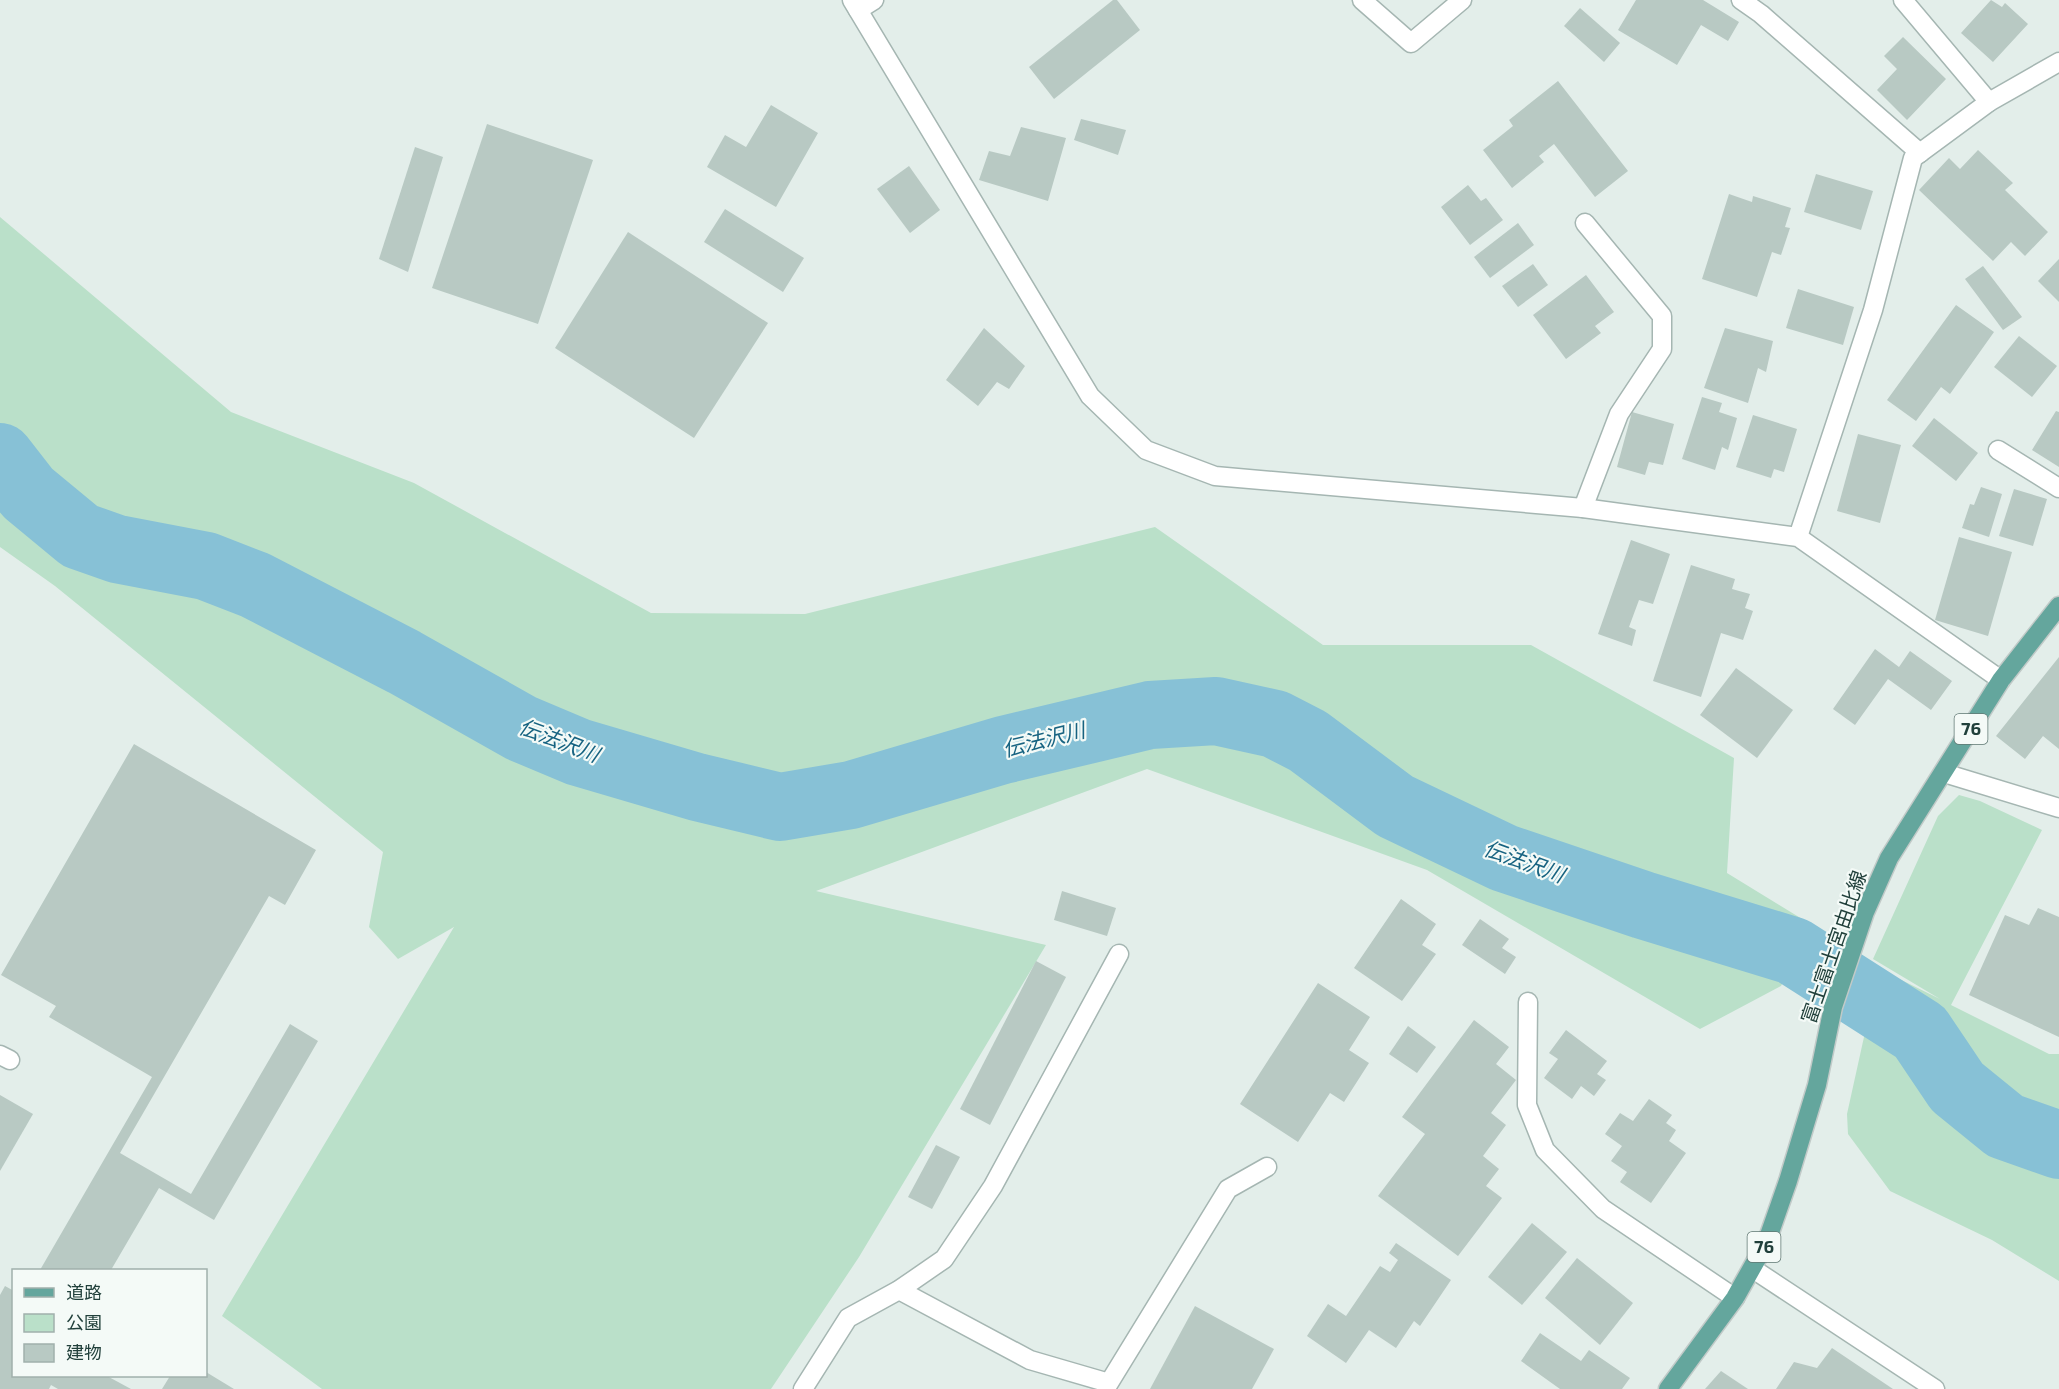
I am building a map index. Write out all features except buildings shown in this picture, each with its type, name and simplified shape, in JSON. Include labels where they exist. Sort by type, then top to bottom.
[{"type":"main road","name":"富士富士宮由比線","points":[[1668,1389],[1735,1298],[1767,1241],[1788,1181],[1816,1085],[1833,1007],[1865,912],[1889,858],[2001,680],[2059,606]]},
{"type":"street","points":[[874,0],[855,5],[1090,396],[1146,450],[1215,476],[1583,508],[1798,537],[2001,680]]},
{"type":"street","points":[[1362,0],[1411,43],[1462,0]]},
{"type":"street","points":[[1740,0],[1761,14],[1920,153]]},
{"type":"street","points":[[1903,0],[1989,102]]},
{"type":"street","points":[[1798,537],[1873,310],[1913,158],[1989,102],[2059,62]]},
{"type":"street","points":[[1583,508],[1619,414],[1662,349],[1662,316],[1585,223]]},
{"type":"street","points":[[1998,450],[2059,488]]},
{"type":"street","points":[[1944,773],[2059,808]]},
{"type":"street","points":[[803,1389],[848,1318],[899,1290],[944,1259],[993,1186],[1119,954]]},
{"type":"street","points":[[1528,1002],[1527,1105],[1545,1150],[1603,1209],[1735,1298]]},
{"type":"street","points":[[899,1290],[1030,1360],[1109,1383],[1228,1189],[1267,1167]]},
{"type":"street","points":[[1753,1269],[1935,1389]]},
{"type":"green space","points":[[0,217],[231,412],[414,483],[651,613],[805,614],[1155,527],[1323,645],[1531,645],[1734,758],[1727,873],[1812,925],[1781,986],[1700,1029],[1427,870],[1147,769],[816,891],[1046,945],[859,1257],[771,1389],[322,1389],[222,1316],[454,927],[398,959],[369,927],[383,852],[55,586],[0,547]]},
{"type":"green space","points":[[1959,795],[1980,801],[2042,830],[1951,1005],[2049,1054],[2059,1054],[2059,1281],[1992,1240],[1890,1191],[1848,1134],[1847,1114],[1879,969],[1940,999],[1873,959],[1938,816]]},
{"type":"waterway","name":"伝法沢川","points":[[0,457],[28,493],[80,536],[117,549],[206,566],[255,585],[404,662],[521,728],[578,752],[697,787],[780,807],[851,795],[1003,750],[1150,715],[1216,711],[1275,724],[1308,741],[1395,806],[1504,858],[1643,905],[1793,951],[1920,1032],[1957,1087],[2005,1126],[2059,1145]]}]
